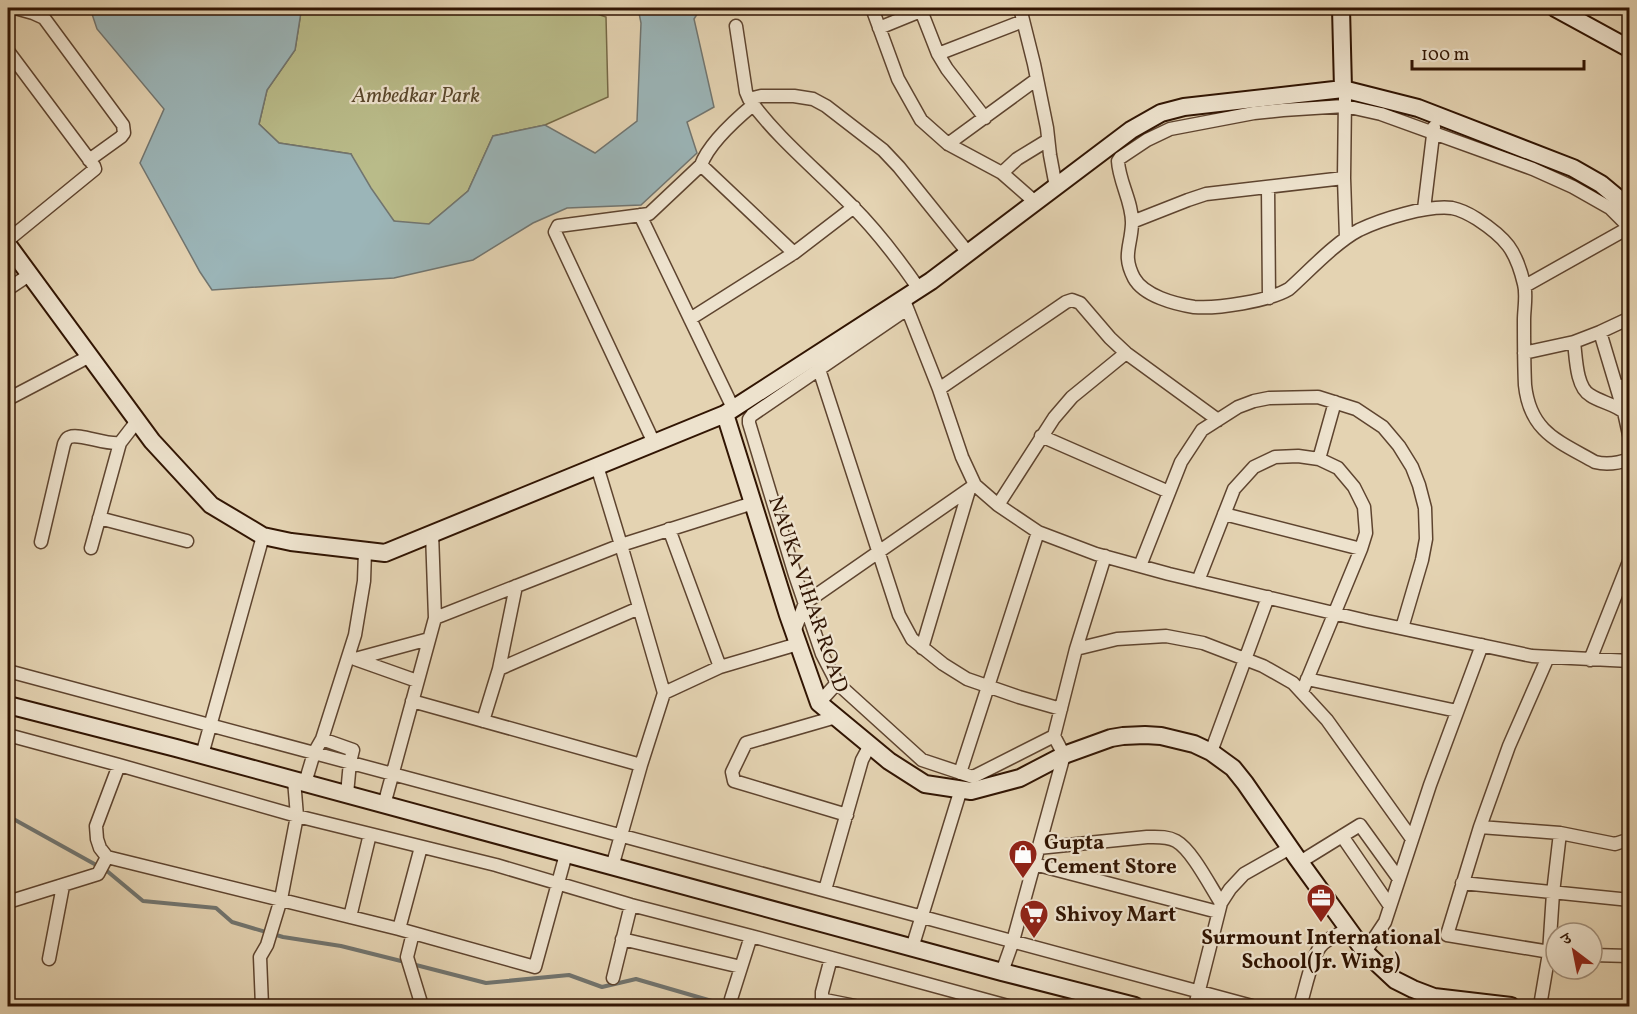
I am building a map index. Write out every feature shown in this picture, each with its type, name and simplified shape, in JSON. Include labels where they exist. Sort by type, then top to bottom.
[{"type":"street","points":[[15,8],[33,13],[45,13],[123,125],[124,133],[121,137],[89,160]]},
{"type":"street","points":[[872,8],[898,79],[921,120],[948,144],[1002,173],[1035,202]]},
{"type":"street","points":[[1020,8],[1037,79],[1056,188]]},
{"type":"street","points":[[1341,8],[1346,238]]},
{"type":"street","points":[[1555,8],[1629,49]]},
{"type":"street","points":[[879,28],[923,9],[938,54],[985,118]]},
{"type":"street","points":[[938,54],[1023,21]]},
{"type":"street","points":[[736,26],[746,92],[751,102],[781,137],[854,207],[897,258],[919,289]]},
{"type":"street","points":[[8,51],[95,169],[8,240]]},
{"type":"street","points":[[948,144],[1037,79]]},
{"type":"street","points":[[654,442],[555,232],[558,226],[649,214],[701,165],[705,155],[751,102],[761,96],[794,96],[813,99],[826,106],[883,150],[969,254]]},
{"type":"street","points":[[1054,736],[973,777],[960,781],[922,760],[837,683],[822,654],[805,603],[756,444],[749,419],[752,415],[817,363],[905,304],[919,289],[969,254],[1131,130],[1161,113],[1184,106],[1344,97],[1418,108],[1573,168],[1601,184],[1625,204],[1629,211]]},
{"type":"street","points":[[1525,286],[1629,228],[1610,208],[1573,187],[1533,169],[1381,114],[1344,97],[1170,129],[1147,140],[1118,161],[1132,222],[1127,255],[1135,280],[1140,288],[1149,294],[1194,307],[1225,305],[1280,294],[1289,289],[1346,238],[1380,222],[1424,209],[1450,208],[1466,212],[1495,230],[1510,247],[1525,286],[1524,385],[1532,416],[1551,437],[1595,462],[1603,465],[1629,459]]},
{"type":"street","points":[[1424,209],[1435,114]]},
{"type":"street","points":[[1002,173],[1017,159],[1048,140]]},
{"type":"street","points":[[701,165],[794,253]]},
{"type":"street","points":[[1132,222],[1206,194],[1344,178]]},
{"type":"street","points":[[1268,187],[1269,298]]},
{"type":"street","points":[[690,319],[794,253],[854,207]]},
{"type":"street","points":[[640,216],[690,319],[729,411]]},
{"type":"street","points":[[8,245],[152,441],[211,505],[263,536],[291,542],[385,553],[729,411],[817,363]]},
{"type":"street","points":[[8,289],[29,275]]},
{"type":"street","points":[[939,389],[1072,300],[1080,303],[1110,338],[1126,352],[1218,420]]},
{"type":"street","points":[[905,304],[939,389],[972,488],[922,648]]},
{"type":"street","points":[[1524,353],[1574,342],[1629,318]]},
{"type":"street","points":[[1600,332],[1624,412],[1629,439]]},
{"type":"street","points":[[1574,342],[1580,383],[1583,389],[1589,395],[1624,412]]},
{"type":"street","points":[[998,505],[1054,418],[1072,397],[1126,352]]},
{"type":"street","points":[[8,399],[90,356]]},
{"type":"street","points":[[817,363],[899,615],[912,639],[943,664],[967,679],[1061,709]]},
{"type":"street","points":[[1617,387],[1629,384]]},
{"type":"street","points":[[1140,566],[1180,462],[1202,430],[1238,407],[1269,398],[1318,396],[1356,409],[1383,427],[1412,467],[1419,485],[1425,508],[1426,538],[1422,560],[1402,628]]},
{"type":"street","points":[[1319,459],[1335,402]]},
{"type":"street","name":"NAUKA VIHAR ROAD","points":[[729,411],[753,502],[819,703],[889,761],[924,784],[960,781],[971,791],[1020,778],[1064,755],[1111,738],[1161,736],[1194,744],[1211,752],[1233,768],[1365,952],[1395,980],[1434,997],[1511,1006]]},
{"type":"street","points":[[91,548],[120,443],[137,421]]},
{"type":"street","points":[[41,542],[63,444],[67,438],[73,435],[112,444],[120,443]]},
{"type":"street","points":[[1041,436],[1169,492]]},
{"type":"street","points":[[1198,581],[1234,489],[1254,467],[1275,457],[1298,456],[1319,459],[1338,468],[1354,488],[1364,507],[1366,533],[1302,692]]},
{"type":"street","points":[[597,466],[664,693],[612,867]]},
{"type":"street","points":[[664,693],[720,666],[796,638],[805,603],[972,488]]},
{"type":"street","points":[[972,488],[1038,532],[1140,566],[1335,613],[1532,656],[1629,661]]},
{"type":"street","points":[[435,618],[621,545],[753,502]]},
{"type":"street","points":[[1224,514],[1361,549]]},
{"type":"street","points":[[99,518],[187,541]]},
{"type":"street","points":[[669,529],[720,666]]},
{"type":"street","points":[[912,948],[988,686],[1038,532]]},
{"type":"street","points":[[384,805],[435,618],[432,533]]},
{"type":"street","points":[[202,755],[263,536]]},
{"type":"street","points":[[262,1006],[260,957],[273,929],[281,899],[297,816],[299,781],[322,739],[352,658],[364,581],[365,551]]},
{"type":"street","points":[[1002,972],[1064,755],[1054,736],[1076,649],[1105,556]]},
{"type":"street","points":[[1590,660],[1629,559]]},
{"type":"street","points":[[483,721],[499,669],[516,586]]},
{"type":"street","points":[[1211,752],[1268,597]]},
{"type":"street","points":[[499,669],[639,608]]},
{"type":"street","points":[[1076,649],[1117,639],[1166,636],[1203,644],[1263,666],[1293,683],[1327,720],[1412,839]]},
{"type":"street","points":[[352,658],[429,639]]},
{"type":"street","points":[[1365,952],[1385,922],[1430,785],[1482,645]]},
{"type":"street","points":[[1544,951],[1447,935],[1480,827],[1509,746],[1548,657]]},
{"type":"street","points":[[352,658],[417,681]]},
{"type":"street","points":[[8,671],[1252,1006]]},
{"type":"street","points":[[1307,679],[1457,711]]},
{"type":"street","points":[[819,703],[837,683]]},
{"type":"street","points":[[412,701],[641,765]]},
{"type":"street","points":[[8,705],[1135,1006]]},
{"type":"street","points":[[836,717],[746,743],[732,776],[734,780],[847,815]]},
{"type":"street","points":[[8,735],[297,816],[496,866],[1004,1006]]},
{"type":"street","points":[[322,739],[354,750],[350,762],[347,794]]},
{"type":"street","points":[[825,890],[862,760],[870,745]]},
{"type":"street","points":[[103,865],[96,826],[119,765]]},
{"type":"street","points":[[1300,862],[1358,825],[1399,879]]},
{"type":"street","points":[[1480,827],[1560,833],[1615,844],[1629,838]]},
{"type":"street","points":[[1553,921],[1553,893],[1560,833]]},
{"type":"street","points":[[350,917],[370,834]]},
{"type":"street","points":[[1342,836],[1390,906]]},
{"type":"street","points":[[1038,848],[1147,837],[1174,839],[1191,856],[1219,907]]},
{"type":"street","points":[[399,929],[421,847]]},
{"type":"street","points":[[1195,1006],[1219,907],[1230,889],[1244,874],[1290,848]]},
{"type":"street","points":[[8,902],[63,886],[103,865],[281,899],[535,967],[566,854]]},
{"type":"street","points":[[1034,864],[1219,907]]},
{"type":"street","points":[[1462,883],[1629,900]]},
{"type":"street","points":[[49,959],[63,886]]},
{"type":"street","points":[[613,978],[631,905]]},
{"type":"street","points":[[1300,1006],[1315,955],[1327,940],[1348,929]]},
{"type":"street","points":[[413,933],[408,962],[422,1006]]},
{"type":"street","points":[[731,999],[751,936]]},
{"type":"street","points":[[622,939],[741,967]]},
{"type":"street","points":[[1604,955],[1629,956]]},
{"type":"street","points":[[831,958],[822,998],[855,1006]]},
{"type":"street","points":[[1540,1006],[1546,981]]},
{"type":"green space","name":"Ambedkar Park","points":[[298,8],[580,8],[606,17],[608,97],[545,125],[493,136],[468,191],[429,224],[410,228],[394,221],[363,185],[351,154],[279,143],[259,124],[267,90],[295,50],[301,12]]},
{"type":"water","points":[[90,8],[298,8],[301,12],[295,50],[267,90],[259,124],[279,143],[351,154],[394,221],[429,224],[468,191],[493,136],[545,125],[595,153],[637,121],[641,23],[638,8],[701,8],[694,19],[714,107],[687,122],[697,153],[641,205],[567,208],[533,223],[473,260],[394,278],[212,290],[140,163],[164,109],[97,29]]},
{"type":"waterway","points":[[8,816],[107,871],[143,901],[216,908],[232,922],[283,937],[341,946],[405,962]]},
{"type":"waterway","points":[[412,964],[486,983],[569,975],[602,987],[636,979],[729,1006]]},
{"type":"place","name":"Gupta Cement Store","points":[[1023,880]]},
{"type":"place","name":"Surmount International School(Jr. Wing)","points":[[1321,924]]},
{"type":"place","name":"Shivoy Mart","points":[[1034,940]]}]
